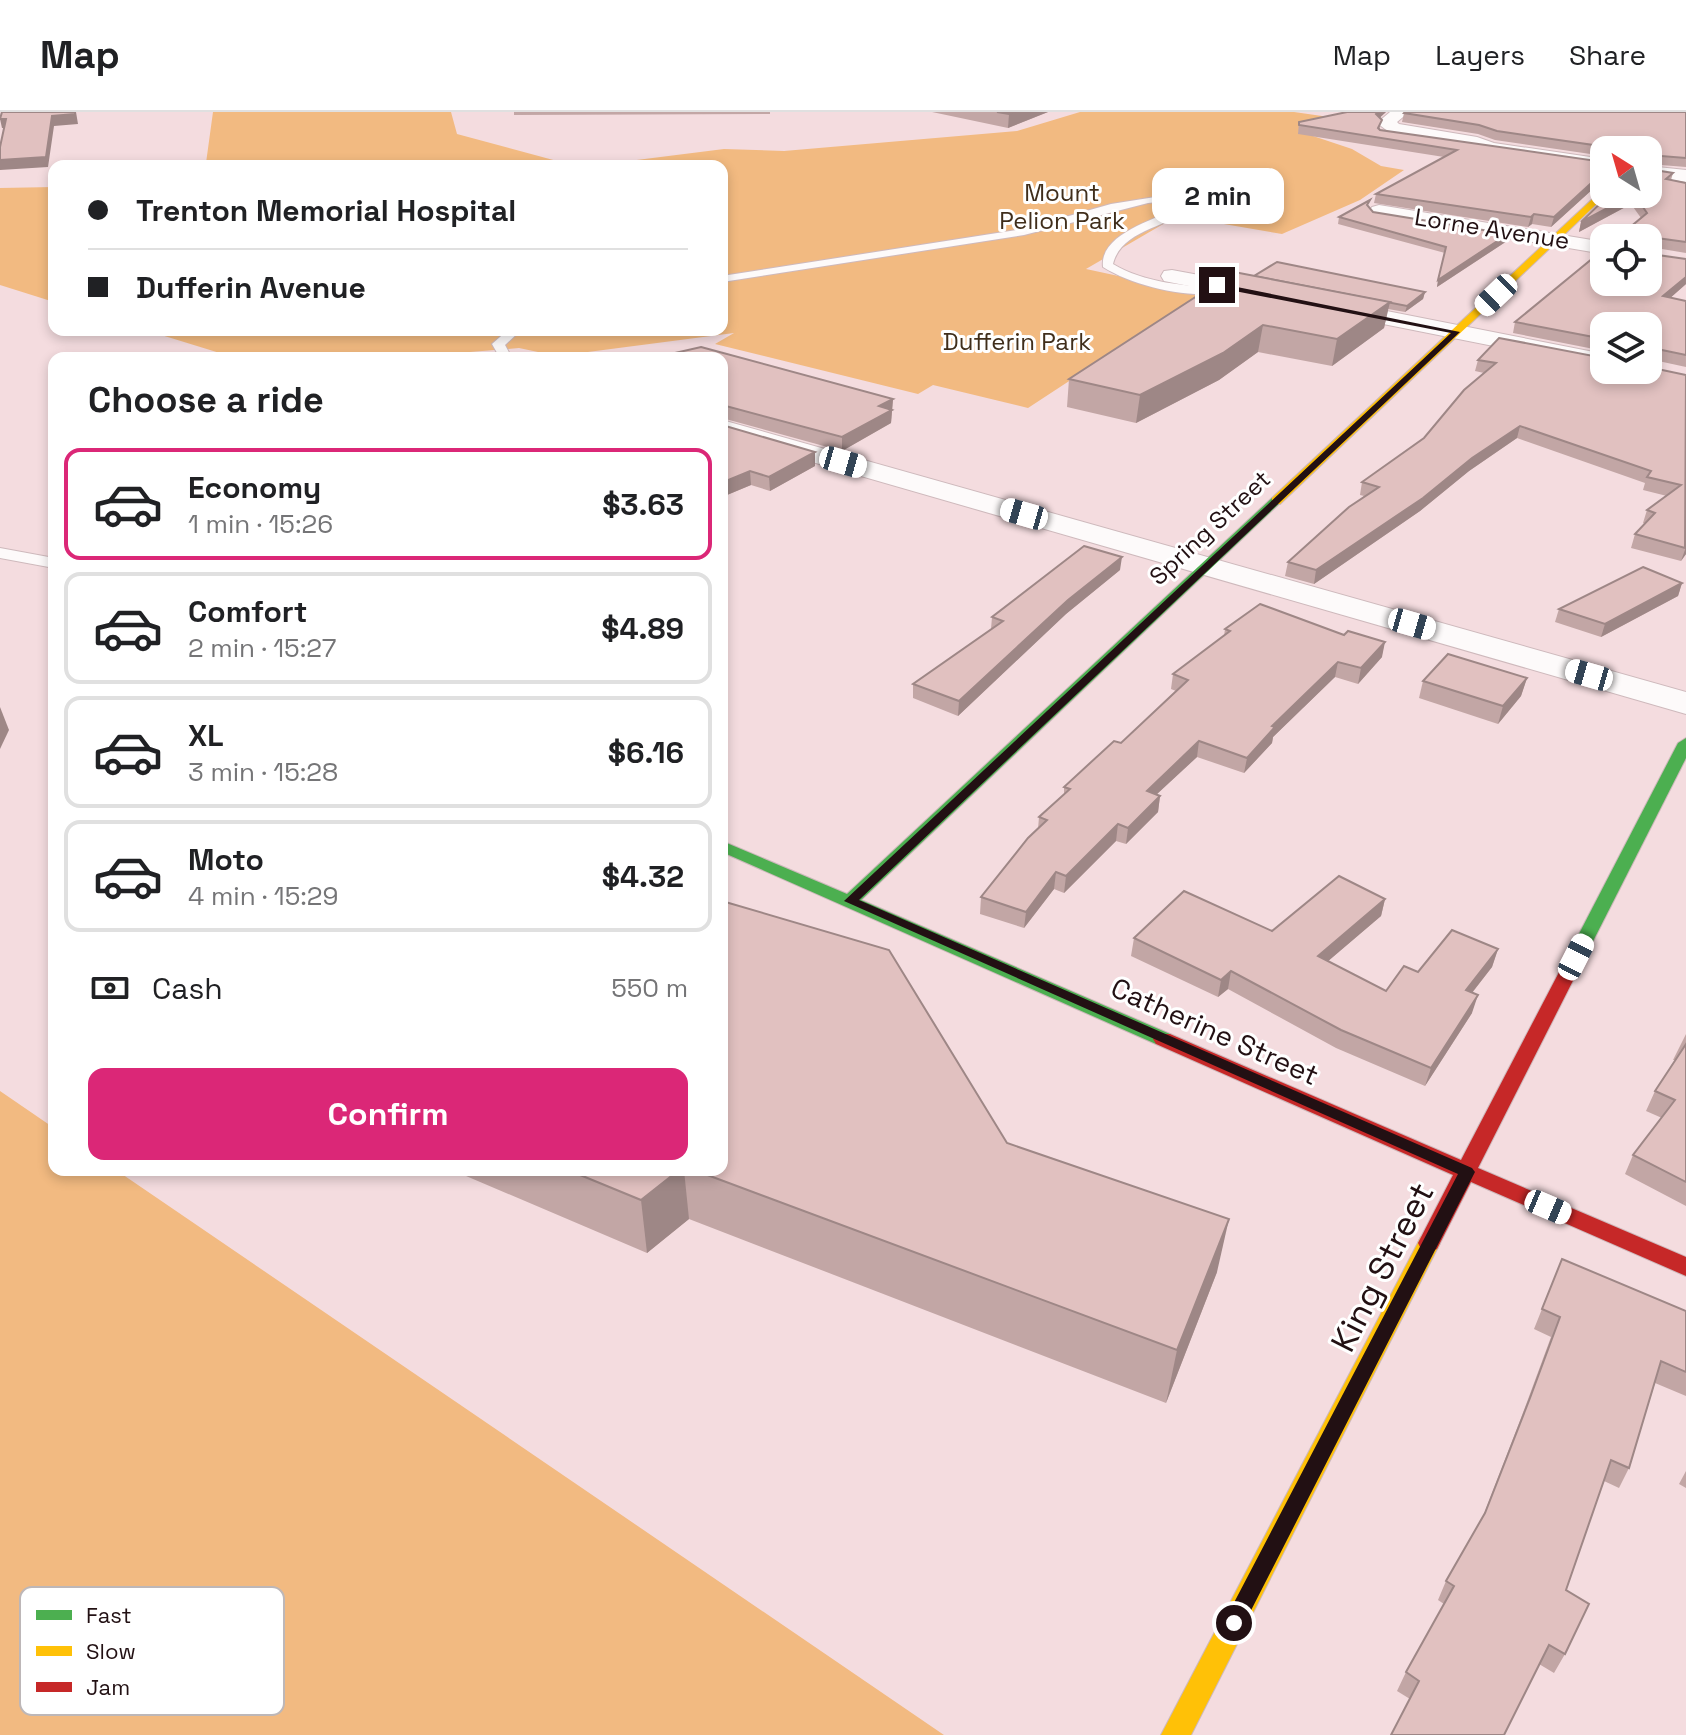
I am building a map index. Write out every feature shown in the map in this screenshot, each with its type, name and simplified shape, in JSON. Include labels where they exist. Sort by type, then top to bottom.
[{"type":"street","points":[[1401,112],[1383,129],[1395,128],[1477,142],[1490,148],[1590,162]]},
{"type":"street","points":[[1662,173],[1686,176]]},
{"type":"street","name":"Spring Street","points":[[850,901],[1204,565],[1590,206]]},
{"type":"street","name":"Lorne Avenue","points":[[1379,211],[1590,245]]},
{"type":"street","points":[[1172,276],[1590,358]]},
{"type":"street","points":[[728,430],[1686,703]]},
{"type":"street","name":"King Street","points":[[1176,1735],[1686,743]]},
{"type":"street","name":"Catherine Street","points":[[728,849],[1686,1267]]},
{"type":"lane","points":[[728,278],[1024,232],[1061,224],[1111,207],[1168,198],[1187,208],[1135,233],[1111,250],[1107,265],[1128,275],[1211,291],[1239,290]]},
{"type":"lane","points":[[503,352],[498,344],[508,336]]},
{"type":"lane","points":[[0,553],[48,562]]},
{"type":"green space","points":[[213,112],[451,112],[457,134],[553,160],[206,160]]},
{"type":"green space","points":[[1080,112],[1294,112],[1371,123],[1298,131],[1352,149],[1381,166],[1404,170],[1360,200],[1282,234],[1177,216],[1086,269],[1202,294],[1028,408],[933,385],[918,394],[715,344],[734,333],[728,334],[728,160],[637,160],[724,149],[784,151],[1017,131]]},
{"type":"green space","points":[[48,187],[48,300],[0,285],[0,188]]},
{"type":"green space","points":[[164,336],[711,336],[588,352],[538,352],[519,348],[470,352],[216,352]]},
{"type":"green space","points":[[0,1091],[48,1124],[48,1176],[125,1176],[944,1735],[0,1735]]},
{"type":"building","points":[[2,112],[75,114],[52,116],[46,157],[0,160],[6,119],[0,119]]},
{"type":"building","points":[[1347,112],[1378,112],[1376,114],[1382,120],[1380,130],[1590,160],[1590,184],[1554,217],[1534,214],[1531,217],[1376,194],[1457,150],[1299,125],[1299,122]]},
{"type":"building","points":[[1686,112],[1686,158],[1662,156],[1662,136],[1590,136],[1590,145],[1404,113]]},
{"type":"building","points":[[1662,171],[1673,173],[1666,179],[1686,183],[1686,242],[1662,239],[1662,224],[1634,224],[1647,213],[1644,208],[1662,208]]},
{"type":"building","points":[[1370,200],[1367,205],[1373,212],[1508,234],[1438,280],[1446,247],[1339,217]]},
{"type":"building","points":[[1596,208],[1608,208],[1581,222]]},
{"type":"building","points":[[1662,256],[1686,259],[1686,277],[1663,296],[1686,301],[1686,355],[1662,350],[1662,312],[1590,312],[1590,336],[1515,322],[1590,260],[1590,296],[1662,296]]},
{"type":"building","points":[[1277,262],[1425,292],[1407,306],[1254,276]]},
{"type":"building","points":[[1234,272],[1390,302],[1337,339],[1263,325],[1223,353],[1140,395],[1069,379]]},
{"type":"building","points":[[1499,338],[1590,355],[1590,384],[1662,384],[1662,370],[1686,375],[1685,548],[1635,534],[1655,513],[1647,510],[1681,485],[1647,477],[1651,471],[1520,426],[1472,458],[1423,498],[1316,570],[1288,562],[1349,507],[1379,487],[1362,482],[1424,438],[1464,390],[1496,363],[1478,360]]},
{"type":"building","points":[[701,347],[719,352],[679,352]]},
{"type":"building","points":[[728,354],[893,399],[879,406],[892,410],[842,437],[728,407]]},
{"type":"building","points":[[728,427],[815,452],[769,477],[750,471],[728,480]]},
{"type":"building","points":[[1084,546],[1122,557],[1068,600],[959,701],[913,684],[1003,621],[992,617]]},
{"type":"building","points":[[1643,567],[1682,583],[1605,624],[1559,609]]},
{"type":"building","points":[[1260,604],[1344,635],[1348,631],[1385,642],[1361,668],[1338,662],[1272,726],[1275,727],[1247,758],[1199,741],[1147,791],[1160,796],[1128,828],[1118,824],[1066,876],[1056,872],[1026,912],[981,897],[1028,838],[1047,820],[1039,817],[1070,789],[1064,787],[1114,741],[1121,743],[1188,680],[1173,674],[1230,631],[1225,629]]},
{"type":"building","points":[[1448,654],[1527,678],[1503,706],[1423,681]]},
{"type":"building","points":[[1339,876],[1385,899],[1318,956],[1386,991],[1404,966],[1418,972],[1452,930],[1498,949],[1466,990],[1478,995],[1431,1068],[1341,1030],[1231,971],[1221,980],[1134,938],[1184,891],[1272,931]]},
{"type":"building","points":[[728,903],[889,950],[1007,1143],[1229,1219],[1177,1350],[710,1176],[728,1176]]},
{"type":"building","points":[[1686,1044],[1686,1182],[1633,1155],[1675,1100],[1655,1091]]},
{"type":"building","points":[[583,1176],[671,1176],[641,1200]]},
{"type":"building","points":[[1562,1259],[1686,1311],[1686,1372],[1661,1361],[1629,1468],[1611,1460],[1566,1590],[1589,1604],[1565,1654],[1549,1645],[1504,1735],[1391,1735],[1419,1681],[1406,1672],[1454,1586],[1446,1581],[1485,1513],[1560,1317],[1542,1309]]},
{"type":"traffic: fast","points":[[850,901],[1276,501]]},
{"type":"traffic: fast","points":[[1577,955],[1686,743]]},
{"type":"traffic: fast","points":[[728,849],[1163,1039]]},
{"type":"traffic: slow","points":[[1276,501],[1590,206]]},
{"type":"traffic: slow","points":[[1176,1735],[1429,1243]]},
{"type":"traffic: jam","points":[[1429,1243],[1577,955]]},
{"type":"traffic: jam","points":[[1163,1039],[1686,1267]]},
{"type":"route","points":[[1217,285],[1457,332],[1204,565],[850,901],[1467,1172],[1234,1623]]},
{"type":"park label","name":"Mount Pelion Park","points":[[1062,207]]},
{"type":"park label","name":"Dufferin Park","points":[[1017,342]]}]
